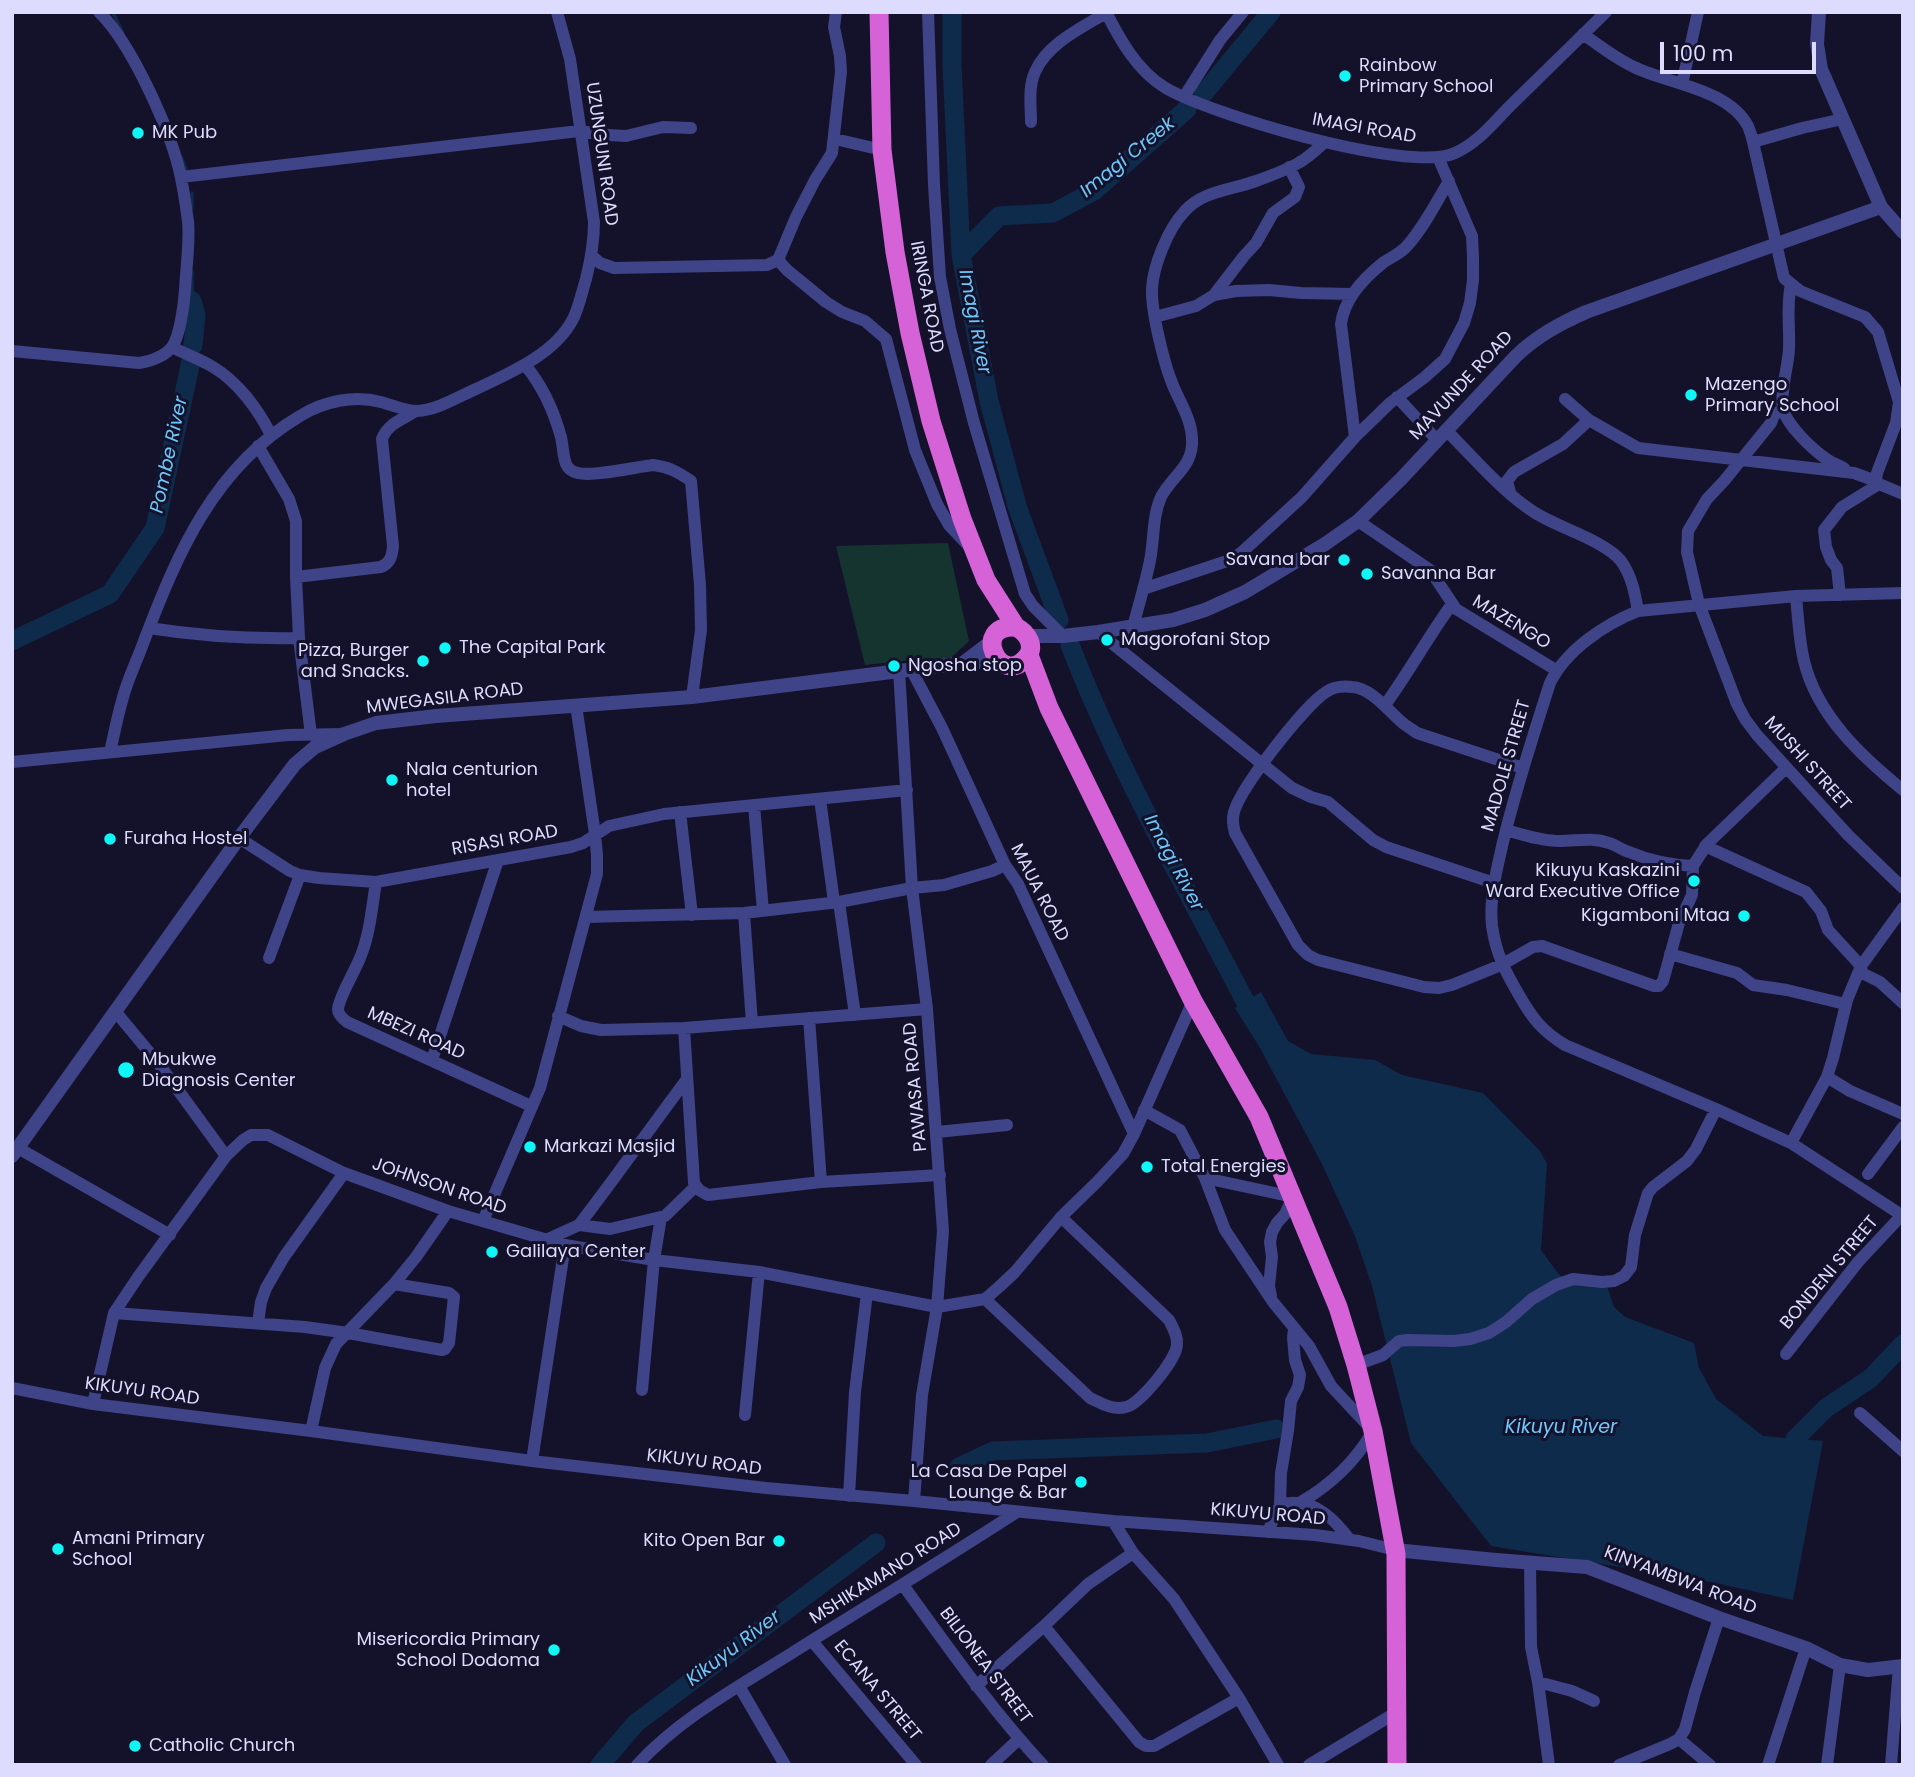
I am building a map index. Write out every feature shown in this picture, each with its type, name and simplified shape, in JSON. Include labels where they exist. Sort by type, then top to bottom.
[{"type":"highway","name":"IRINGA ROAD","points":[[879,12],[882,150],[895,252],[910,333],[931,421],[962,519],[986,580]]},
{"type":"highway","points":[[986,580],[994,656],[1049,708]]},
{"type":"highway","points":[[986,580],[1026,642],[1049,708],[1193,1001],[1259,1116],[1338,1307],[1373,1431],[1395,1550],[1397,1765]]},
{"type":"highway","points":[[994,637],[1001,629],[1009,626],[1026,642]]},
{"type":"highway","points":[[1003,663],[1019,664],[1026,642]]},
{"type":"street","points":[[12,351],[139,362],[153,360],[172,347],[177,334],[184,299],[188,224],[181,177],[165,129],[142,78],[128,50],[99,12]]},
{"type":"street","name":"UZUNGUNI ROAD","points":[[296,577],[386,565],[393,546],[382,439],[384,432],[416,411],[446,402],[525,366],[563,334],[573,319],[592,256],[594,222],[570,59],[557,12]]},
{"type":"street","points":[[592,256],[600,263],[614,268],[766,265],[778,260],[796,217],[832,153],[841,72],[834,27],[836,12]]},
{"type":"street","points":[[928,12],[940,277],[950,329],[974,423],[1025,594],[1033,606],[1063,636]]},
{"type":"street","points":[[1184,97],[1220,40],[1243,12]]},
{"type":"street","name":"IMAGI ROAD","points":[[1106,13],[1136,61],[1163,86],[1184,97],[1325,142],[1398,156],[1438,157],[1453,155],[1481,135],[1606,12]]},
{"type":"street","points":[[1682,84],[1698,12]]},
{"type":"street","points":[[1819,12],[1817,44],[1821,69],[1881,207],[1903,232]]},
{"type":"street","points":[[1031,122],[1031,90],[1035,72],[1049,51],[1106,13]]},
{"type":"street","points":[[1583,34],[1636,68],[1707,93],[1734,109],[1747,125],[1784,278],[1800,291],[1865,317],[1878,332],[1899,402],[1896,423],[1877,473],[1877,483]]},
{"type":"street","points":[[1753,142],[1843,119]]},
{"type":"street","points":[[181,177],[579,131],[626,135],[663,127],[691,128]]},
{"type":"street","points":[[835,139],[882,150]]},
{"type":"street","points":[[1133,627],[1150,558],[1157,509],[1168,486],[1187,463],[1192,450],[1191,425],[1170,380],[1155,317],[1152,289],[1155,272],[1171,229],[1196,200],[1254,182],[1300,163],[1325,142]]},
{"type":"street","points":[[1143,589],[1227,561],[1241,553],[1302,497],[1355,437],[1397,397],[1445,359],[1464,323],[1470,303],[1473,280],[1472,236],[1438,157]]},
{"type":"street","points":[[1155,317],[1196,306],[1214,295],[1256,243],[1273,213],[1295,197],[1299,187],[1289,167]]},
{"type":"street","points":[[1355,437],[1342,316],[1353,294],[1384,263],[1405,249],[1427,219],[1449,181]]},
{"type":"street","name":"MAVUNDE ROAD","points":[[1026,642],[1172,620],[1245,593],[1358,521],[1524,348],[1555,326],[1586,312],[1881,207]]},
{"type":"street","points":[[778,260],[826,302],[865,321],[886,339],[915,450],[936,504],[949,526],[975,553]]},
{"type":"street","points":[[1791,284],[1787,303],[1790,327],[1783,410],[1797,432],[1825,459],[1903,494]]},
{"type":"street","points":[[1214,295],[1269,290],[1353,294]]},
{"type":"street","points":[[172,347],[214,368],[234,383],[263,419],[271,435]]},
{"type":"street","points":[[525,366],[536,378],[555,418],[566,464],[570,469],[576,473],[589,474],[653,465],[676,470],[691,481],[701,630],[692,697]]},
{"type":"street","points":[[1397,397],[1535,513],[1611,551],[1622,562],[1634,587],[1638,611]]},
{"type":"street","points":[[1565,399],[1589,420],[1638,448],[1854,473]]},
{"type":"street","points":[[110,752],[122,699],[159,600],[191,533],[219,488],[258,446],[303,414],[339,400],[372,400],[416,411]]},
{"type":"street","name":"MUSHI STREET","points":[[1783,410],[1774,415],[1771,423],[1707,499],[1688,531],[1686,552],[1699,604],[1745,719],[1848,835],[1903,888]]},
{"type":"street","points":[[1511,494],[1507,481],[1514,472],[1563,444],[1589,420]]},
{"type":"street","points":[[258,446],[294,510],[299,638],[311,735]]},
{"type":"street","points":[[1840,595],[1837,568],[1826,547],[1824,530],[1842,506],[1877,483]]},
{"type":"street","name":"MAZENGO","points":[[1358,521],[1430,570],[1455,609],[1556,670]]},
{"type":"street","name":"MADOLE STREET","points":[[1902,1215],[1791,1143],[1553,1038],[1540,1027],[1530,1013],[1502,965],[1492,924],[1493,883],[1523,768],[1550,683],[1556,670],[1578,648],[1602,630],[1638,611],[1796,596],[1903,593]]},
{"type":"street","points":[[1796,596],[1804,662],[1815,691],[1832,720],[1856,748],[1903,790]]},
{"type":"street","points":[[1385,705],[1452,604]]},
{"type":"street","points":[[149,628],[240,639],[299,638]]},
{"type":"street","points":[[1098,632],[1292,788],[1328,802],[1373,840],[1386,847],[1493,883]]},
{"type":"street","points":[[963,663],[994,637]]},
{"type":"street","name":"MWEGASILA ROAD","points":[[15,1152],[239,838],[295,764],[315,747],[376,723],[692,697],[963,663],[1003,663]]},
{"type":"street","name":"PAWASA ROAD","points":[[905,670],[912,888],[927,1009],[943,1231],[937,1307],[922,1395],[914,1501]]},
{"type":"street","name":"MAUA ROAD","points":[[905,670],[942,728],[1004,865],[1018,884],[1134,1135]]},
{"type":"street","points":[[1523,768],[1417,733],[1385,705],[1354,687],[1340,687],[1328,690],[1311,704],[1263,763],[1237,804],[1233,814],[1235,833],[1298,945],[1318,960],[1424,987],[1439,988],[1502,965],[1533,947],[1542,946],[1659,986],[1663,981],[1679,923],[1692,895],[1693,866],[1705,846],[1786,768]]},
{"type":"street","points":[[483,1221],[540,1088],[598,866],[576,705]]},
{"type":"street","points":[[12,762],[288,735],[344,734]]},
{"type":"street","name":"RISASI ROAD","points":[[239,838],[300,875],[376,882],[571,847],[583,843],[609,826],[680,812],[907,790]]},
{"type":"street","points":[[820,799],[855,1015]]},
{"type":"street","points":[[754,805],[763,911]]},
{"type":"street","points":[[680,812],[692,915]]},
{"type":"street","points":[[1506,830],[1541,839],[1586,839],[1609,843],[1647,858],[1693,866]]},
{"type":"street","points":[[1705,846],[1806,892],[1821,911],[1828,930],[1861,966],[1862,973],[1880,982],[1903,1003]]},
{"type":"street","points":[[432,1060],[498,860]]},
{"type":"street","points":[[586,917],[744,913],[837,902],[912,888],[944,886],[1004,865]]},
{"type":"street","points":[[269,958],[300,875]]},
{"type":"street","name":"MBEZI ROAD","points":[[376,882],[366,939],[340,1001],[338,1010],[341,1017],[531,1106]]},
{"type":"street","points":[[1791,1143],[1827,1077],[1845,1004],[1861,966],[1903,908]]},
{"type":"street","points":[[744,913],[752,1023]]},
{"type":"street","points":[[1670,954],[1737,973],[1753,985],[1845,1004]]},
{"type":"street","points":[[1061,1217],[1169,1320],[1176,1333],[1177,1346],[1172,1361],[1134,1405],[1123,1408],[1109,1407],[1090,1398],[985,1299],[1015,1272],[1061,1217],[1123,1154],[1193,1001]]},
{"type":"street","points":[[558,1016],[581,1026],[601,1030],[684,1028],[927,1009]]},
{"type":"street","points":[[115,1012],[159,1064],[226,1156]]},
{"type":"street","points":[[809,1018],[821,1182]]},
{"type":"street","points":[[684,1028],[694,1183],[699,1190],[708,1195],[821,1182],[940,1175]]},
{"type":"street","points":[[1827,1077],[1850,1091],[1903,1114]]},
{"type":"street","points":[[546,1240],[579,1225],[687,1079]]},
{"type":"street","points":[[1356,1365],[1383,1354],[1399,1341],[1454,1341],[1489,1333],[1532,1299],[1573,1279],[1602,1282],[1614,1281],[1624,1276],[1631,1267],[1635,1236],[1648,1193],[1687,1161],[1716,1109]]},
{"type":"street","points":[[1144,1110],[1180,1129],[1205,1178],[1225,1230],[1273,1303],[1309,1346],[1331,1386],[1373,1431],[1352,1462],[1337,1478],[1301,1502]]},
{"type":"street","points":[[937,1132],[1007,1125]]},
{"type":"street","points":[[1851,1182],[1868,1174],[1903,1127]]},
{"type":"street","name":"JOHNSON ROAD","points":[[93,1404],[114,1313],[226,1156],[251,1135],[268,1135],[344,1173],[448,1211],[565,1245],[654,1260],[759,1272],[937,1307],[985,1299]]},
{"type":"street","points":[[15,1152],[170,1235]]},
{"type":"street","points":[[258,1323],[266,1288],[284,1257],[344,1173]]},
{"type":"street","points":[[1867,1193],[1868,1174]]},
{"type":"street","points":[[1205,1178],[1293,1197],[1285,1214],[1272,1231],[1269,1286],[1273,1303]]},
{"type":"street","points":[[579,1225],[610,1229],[665,1216],[696,1186]]},
{"type":"street","points":[[311,1431],[325,1368],[336,1344],[394,1284],[448,1211]]},
{"type":"street","name":"BONDENI STREET","points":[[1786,1354],[1858,1262],[1902,1215]]},
{"type":"street","points":[[642,1390],[654,1260],[662,1217]]},
{"type":"street","points":[[532,1461],[565,1245]]},
{"type":"street","points":[[745,1415],[759,1272]]},
{"type":"street","points":[[114,1313],[258,1323],[348,1333],[445,1349],[449,1343],[454,1297],[449,1293],[394,1284]]},
{"type":"street","points":[[849,1496],[855,1392],[867,1293]]},
{"type":"street","points":[[1268,1532],[1280,1506],[1281,1473],[1291,1401],[1300,1375],[1295,1360],[1294,1328]]},
{"type":"street","name":"KIKUYU ROAD","points":[[12,1388],[93,1404],[532,1461],[766,1488],[1349,1540],[1395,1550]]},
{"type":"street","points":[[1860,1413],[1903,1451]]},
{"type":"street","points":[[1280,1506],[1301,1502],[1324,1511],[1339,1525],[1349,1540]]},
{"type":"street","name":"MSHIKAMANO ROAD","points":[[637,1765],[674,1731],[739,1686],[1017,1512]]},
{"type":"street","points":[[1113,1521],[1133,1553],[1174,1599],[1240,1698],[1278,1765]]},
{"type":"street","name":"KINYAMBWA ROAD","points":[[1395,1550],[1587,1567],[1719,1618],[1807,1648],[1840,1665],[1868,1670],[1901,1666]]},
{"type":"street","points":[[976,1686],[1088,1584],[1133,1553]]},
{"type":"street","points":[[1530,1563],[1531,1647],[1549,1765]]},
{"type":"street","name":"BILIONEA STREET","points":[[903,1585],[976,1686],[1043,1765]]},
{"type":"street","points":[[1619,1765],[1679,1739],[1685,1729],[1719,1618]]},
{"type":"street","points":[[1044,1626],[1139,1742],[1146,1746],[1154,1746],[1240,1698]]},
{"type":"street","name":"ECANA STREET","points":[[812,1641],[916,1765]]},
{"type":"street","points":[[1768,1765],[1807,1648]]},
{"type":"street","points":[[1827,1765],[1840,1665]]},
{"type":"street","points":[[1891,1765],[1901,1666]]},
{"type":"street","points":[[1538,1682],[1594,1700]]},
{"type":"street","points":[[739,1686],[785,1765]]},
{"type":"street","points":[[1309,1765],[1397,1712]]},
{"type":"street","points":[[991,1765],[1020,1739]]},
{"type":"street","points":[[1679,1739],[1710,1765]]},
{"type":"green space","points":[[948,543],[969,641],[952,657],[919,663],[910,660],[865,665],[836,546]]},
{"type":"water","name":"Kikuyu River","points":[[1261,992],[1288,1041],[1311,1054],[1375,1060],[1402,1075],[1483,1093],[1540,1151],[1547,1164],[1541,1250],[1557,1272],[1568,1283],[1607,1286],[1614,1307],[1625,1317],[1694,1343],[1699,1368],[1716,1399],[1763,1436],[1823,1441],[1793,1600],[1711,1582],[1491,1546],[1411,1443],[1372,1286],[1355,1236],[1322,1164],[1260,1048],[1235,1008]]},
{"type":"waterway","name":"Imagi River","points":[[952,12],[961,255],[989,401],[1017,506],[1059,620]]},
{"type":"waterway","name":"Imagi Creek","points":[[1204,93],[1271,12]]},
{"type":"waterway","points":[[113,13],[123,33]]},
{"type":"waterway","name":"Imagi Creek","points":[[961,255],[999,216],[1053,213],[1094,191],[1187,109]]},
{"type":"waterway","points":[[181,157],[186,169]]},
{"type":"waterway","points":[[192,193],[192,208]]},
{"type":"waterway","points":[[192,272],[192,301]]},
{"type":"waterway","name":"Pombe River","points":[[192,301],[196,315],[193,345]]},
{"type":"waterway","name":"Pombe River","points":[[12,641],[110,594],[155,528],[191,361]]},
{"type":"waterway","name":"Imagi River","points":[[1070,645],[1130,781],[1245,1001]]},
{"type":"waterway","points":[[1795,1439],[1826,1408],[1871,1378],[1903,1344]]},
{"type":"waterway","name":"Kikuyu River","points":[[959,1467],[993,1451],[1207,1443],[1276,1429]]},
{"type":"waterway","name":"Kikuyu River","points":[[600,1765],[636,1723],[876,1543]]},
{"type":"place","name":"Rainbow Primary School","points":[[1345,76]]},
{"type":"place","name":"MK Pub","points":[[138,133]]},
{"type":"place","name":"Mazengo Primary School","points":[[1691,395]]},
{"type":"place","name":"Savana bar","points":[[1344,560]]},
{"type":"place","name":"Savanna Bar","points":[[1367,574]]},
{"type":"place","name":"Magorofani Stop","points":[[1107,640]]},
{"type":"place","name":"The Capital Park","points":[[445,648]]},
{"type":"place","name":"Pizza, Burger and Snacks.","points":[[423,661]]},
{"type":"place","name":"Ngosha stop","points":[[894,666]]},
{"type":"place","name":"Nala centurion hotel","points":[[392,780]]},
{"type":"place","name":"Furaha Hostel","points":[[110,839]]},
{"type":"place","name":"Kikuyu Kaskazini Ward Executive Office","points":[[1694,881]]},
{"type":"place","name":"Kigamboni Mtaa","points":[[1744,916]]},
{"type":"place","name":"Mbukwe Diagnosis Center","points":[[126,1070]]},
{"type":"place","name":"Markazi Masjid","points":[[530,1147]]},
{"type":"place","name":"Total Energies","points":[[1147,1167]]},
{"type":"place","name":"Galilaya Center","points":[[492,1252]]},
{"type":"place","name":"La Casa De Papel Lounge & Bar","points":[[1081,1482]]},
{"type":"place","name":"Kito Open Bar","points":[[779,1541]]},
{"type":"place","name":"Amani Primary School","points":[[58,1549]]},
{"type":"place","name":"Misericordia Primary School Dodoma","points":[[554,1650]]},
{"type":"place","name":"Catholic Church","points":[[135,1746]]}]
